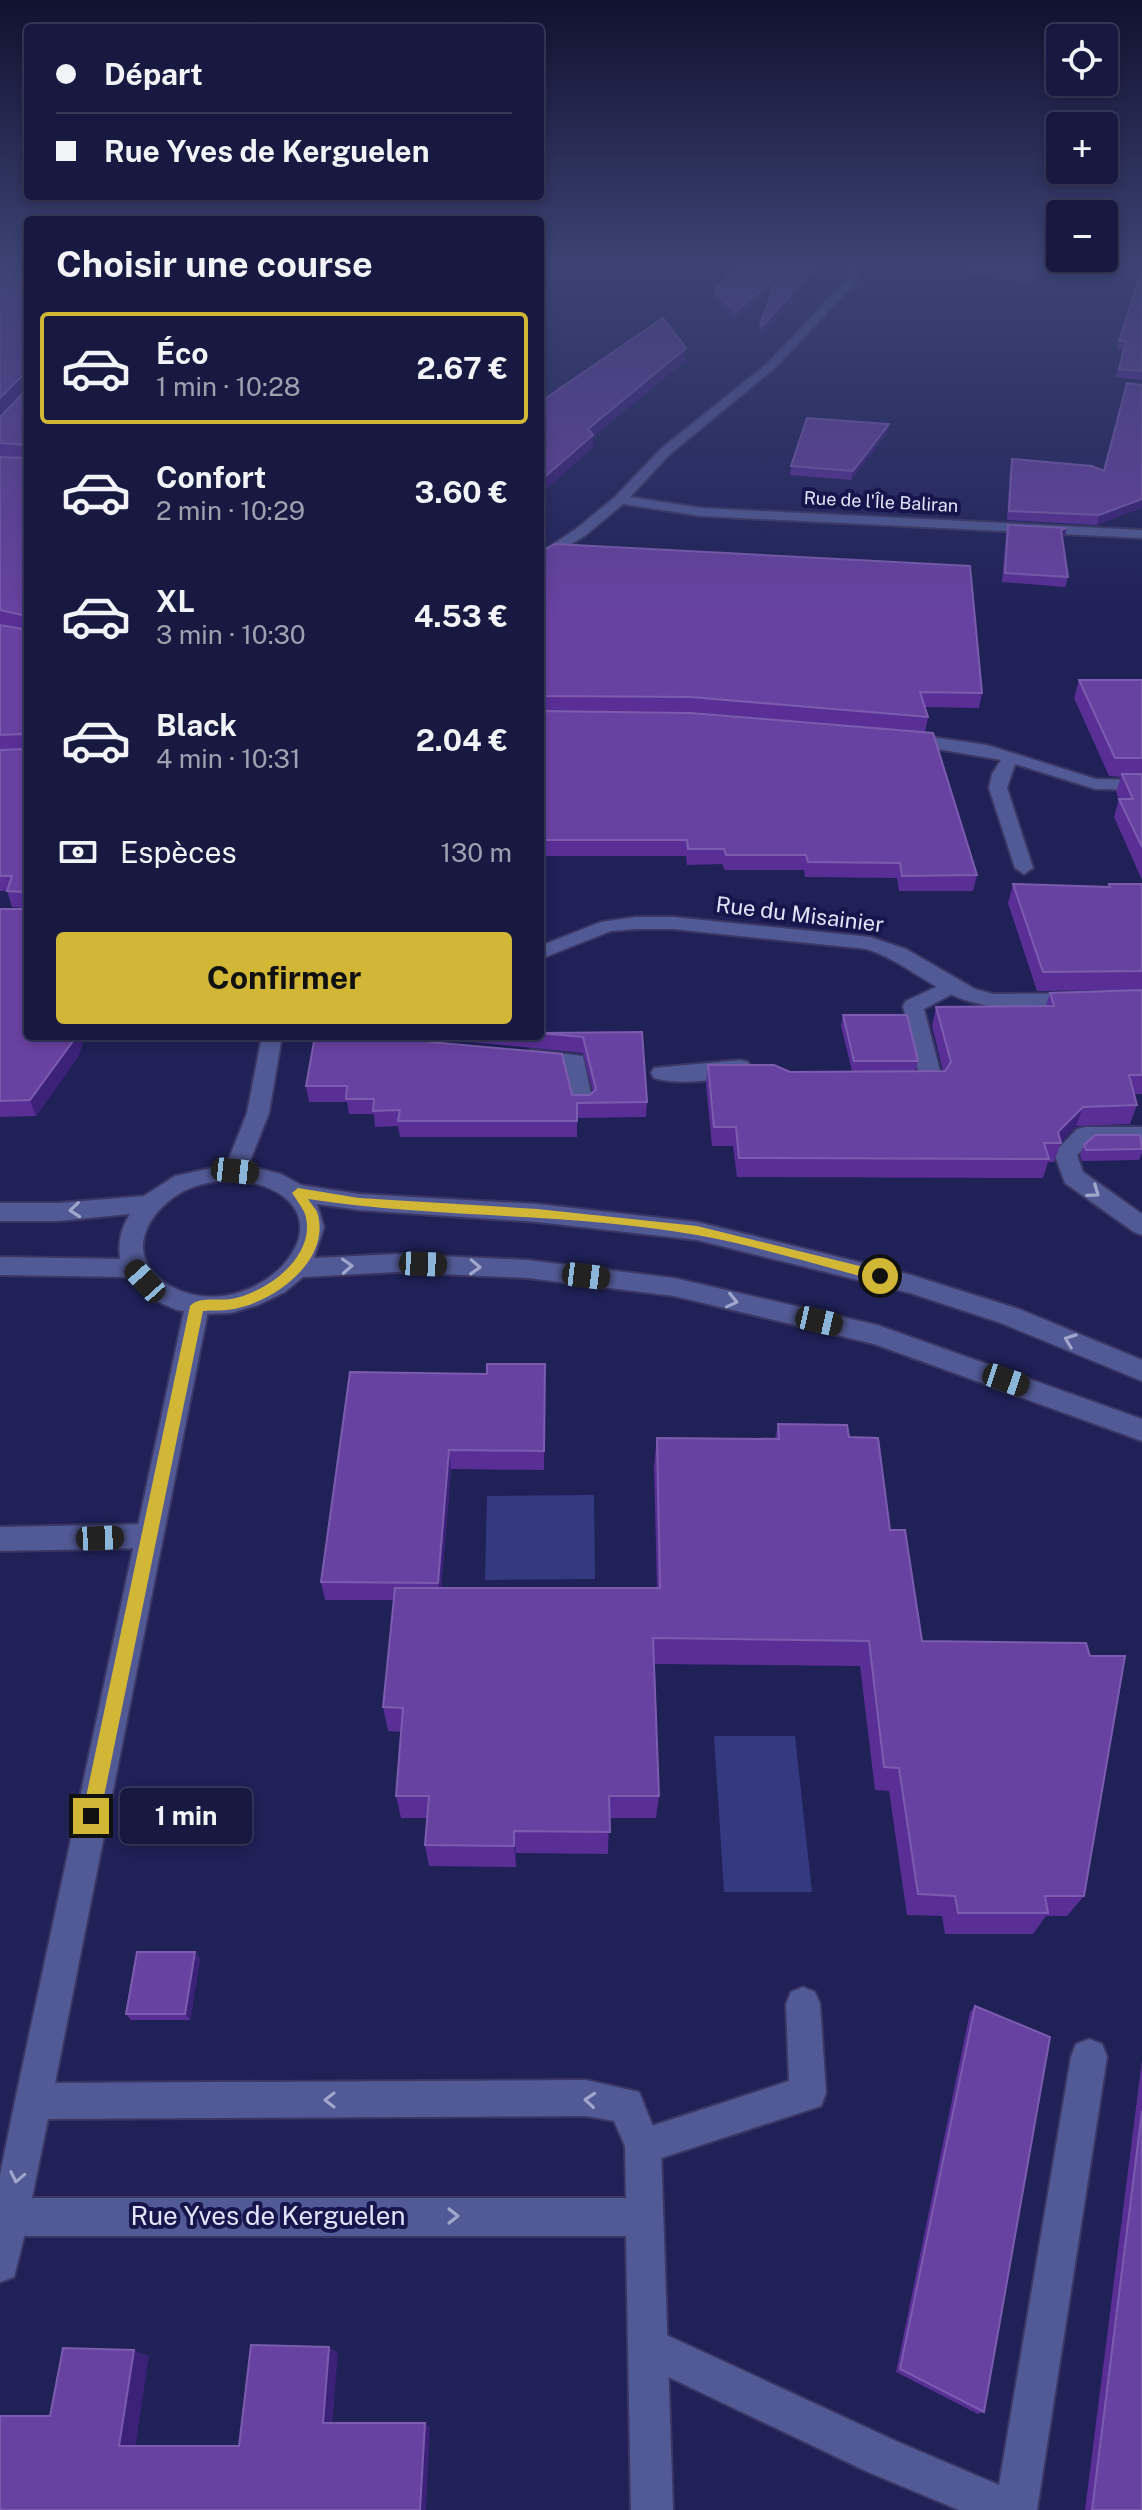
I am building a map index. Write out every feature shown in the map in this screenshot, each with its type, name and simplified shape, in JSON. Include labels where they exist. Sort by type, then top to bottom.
[{"type":"street","points":[[544,556],[581,532],[620,500],[666,451],[749,383]]},
{"type":"street","name":"Rue de l'Île Baliran","points":[[620,500],[701,512],[1142,534]]},
{"type":"street","points":[[879,736],[942,741],[1012,756],[1095,784],[1142,785]]},
{"type":"street","points":[[1012,756],[1001,774],[998,788],[1024,868]]},
{"type":"street","name":"Rue du Misainier","points":[[544,951],[608,926],[673,923],[870,943],[899,953],[951,986],[993,1001],[1142,1000]]},
{"type":"street","points":[[888,1082],[932,1082],[913,1006],[951,986]]},
{"type":"street","points":[[235,1171],[258,1113],[271,1040]]},
{"type":"street","points":[[518,1055],[575,1061],[582,1103]]},
{"type":"street","points":[[662,1073],[698,1073],[756,1065],[766,1070]]},
{"type":"street","points":[[1142,1135],[1085,1135],[1065,1153],[1073,1177],[1142,1226]]},
{"type":"street","points":[[235,1171],[260,1173],[281,1181],[298,1193],[312,1215],[311,1242],[297,1268],[270,1290],[235,1304],[197,1306],[157,1294],[133,1268],[129,1246],[135,1225],[150,1204],[174,1186],[204,1174],[235,1171]]},
{"type":"street","points":[[298,1193],[359,1202],[537,1213],[697,1231],[911,1284],[1010,1316],[1142,1371]]},
{"type":"street","points":[[0,1212],[58,1212],[150,1204]]},
{"type":"street","points":[[297,1268],[397,1263],[527,1269],[674,1287],[877,1335],[1141,1429]]},
{"type":"street","points":[[0,1266],[133,1268]]},
{"type":"street","points":[[0,2263],[5,2217],[33,2101],[197,1306]]},
{"type":"street","points":[[0,1539],[149,1536]]},
{"type":"street","points":[[643,2146],[808,2093],[803,2004]]},
{"type":"street","points":[[1016,2510],[1089,2057]]},
{"type":"street","points":[[33,2101],[586,2098],[626,2105],[643,2146],[652,2510]]},
{"type":"street","name":"Rue Yves de Kerguelen","points":[[5,2217],[645,2217]]},
{"type":"street","points":[[649,2347],[883,2457],[1009,2510]]},
{"type":"shaded area","points":[[594,1495],[595,1579],[485,1580],[487,1496]]},
{"type":"shaded area","points":[[714,1736],[795,1736],[812,1892],[724,1892]]},
{"type":"building","points":[[0,383],[15,383],[0,398]]},
{"type":"building","points":[[568,383],[643,383],[588,429],[593,435],[544,478],[544,399]]},
{"type":"building","points":[[1127,383],[1142,385],[1142,499],[1099,515],[1009,511],[1012,459],[1092,466],[1104,471]]},
{"type":"building","points":[[24,392],[24,445],[0,443],[0,417]]},
{"type":"building","points":[[807,418],[889,424],[853,471],[791,466]]},
{"type":"building","points":[[0,457],[24,458],[24,615],[0,610]]},
{"type":"building","points":[[1008,525],[1067,528],[1061,530],[1068,577],[1005,573]]},
{"type":"building","points":[[555,544],[970,566],[982,693],[920,692],[928,717],[691,697],[544,696],[544,550]]},
{"type":"building","points":[[0,625],[23,629],[24,735],[0,735]]},
{"type":"building","points":[[1079,680],[1142,680],[1142,758],[1115,758]]},
{"type":"building","points":[[544,711],[691,713],[933,733],[977,875],[902,876],[900,863],[808,862],[806,855],[726,855],[724,849],[688,849],[687,840],[544,840]]},
{"type":"building","points":[[24,749],[24,892],[7,891],[12,876],[0,876],[0,750]]},
{"type":"building","points":[[1122,774],[1142,774],[1142,847],[1119,799],[1133,799]]},
{"type":"building","points":[[1013,884],[1110,887],[1109,884],[1142,884],[1142,971],[1043,972]]},
{"type":"building","points":[[0,909],[23,909],[24,1040],[73,1040],[30,1100],[0,1101]]},
{"type":"building","points":[[1142,990],[1142,1075],[1129,1075],[1137,1105],[1083,1107],[1058,1132],[1061,1143],[1044,1143],[1049,1159],[739,1158],[736,1127],[714,1127],[708,1065],[774,1065],[790,1072],[945,1071],[951,1062],[936,1007],[1054,1006],[1050,993]]},
{"type":"building","points":[[843,1015],[907,1015],[918,1061],[854,1061]]},
{"type":"building","points":[[642,1032],[647,1102],[577,1103],[577,1121],[398,1121],[400,1110],[373,1111],[374,1099],[346,1099],[347,1086],[306,1086],[314,1040],[424,1040],[562,1054],[572,1095],[590,1095],[596,1089],[583,1037],[544,1033]]},
{"type":"building","points":[[1095,1135],[1140,1135],[1142,1149],[1086,1150],[1084,1145]]},
{"type":"building","points":[[487,1364],[545,1364],[544,1451],[449,1450],[438,1583],[321,1582],[350,1372],[487,1374]]},
{"type":"building","points":[[778,1424],[847,1425],[849,1437],[878,1438],[890,1530],[905,1530],[922,1641],[1086,1643],[1090,1656],[1125,1656],[1084,1896],[1045,1896],[1048,1913],[958,1913],[955,1896],[918,1894],[899,1768],[884,1767],[869,1641],[653,1638],[659,1796],[609,1796],[610,1832],[514,1831],[514,1846],[425,1845],[429,1796],[396,1796],[403,1708],[383,1707],[395,1588],[660,1588],[657,1438],[779,1439]]},
{"type":"building","points":[[137,1952],[195,1952],[185,2014],[126,2014]]},
{"type":"building","points":[[975,2006],[1050,2037],[984,2412],[900,2369]]},
{"type":"building","points":[[1142,2111],[1142,2510],[1092,2510]]},
{"type":"building","points":[[251,2345],[329,2347],[323,2423],[425,2423],[420,2510],[0,2510],[0,2416],[50,2416],[63,2348],[134,2350],[119,2446],[239,2446]]},
{"type":"route","points":[[91,1816],[197,1306],[235,1304],[270,1290],[297,1268],[311,1242],[312,1215],[298,1193],[359,1202],[537,1213],[697,1231],[880,1276]]}]
